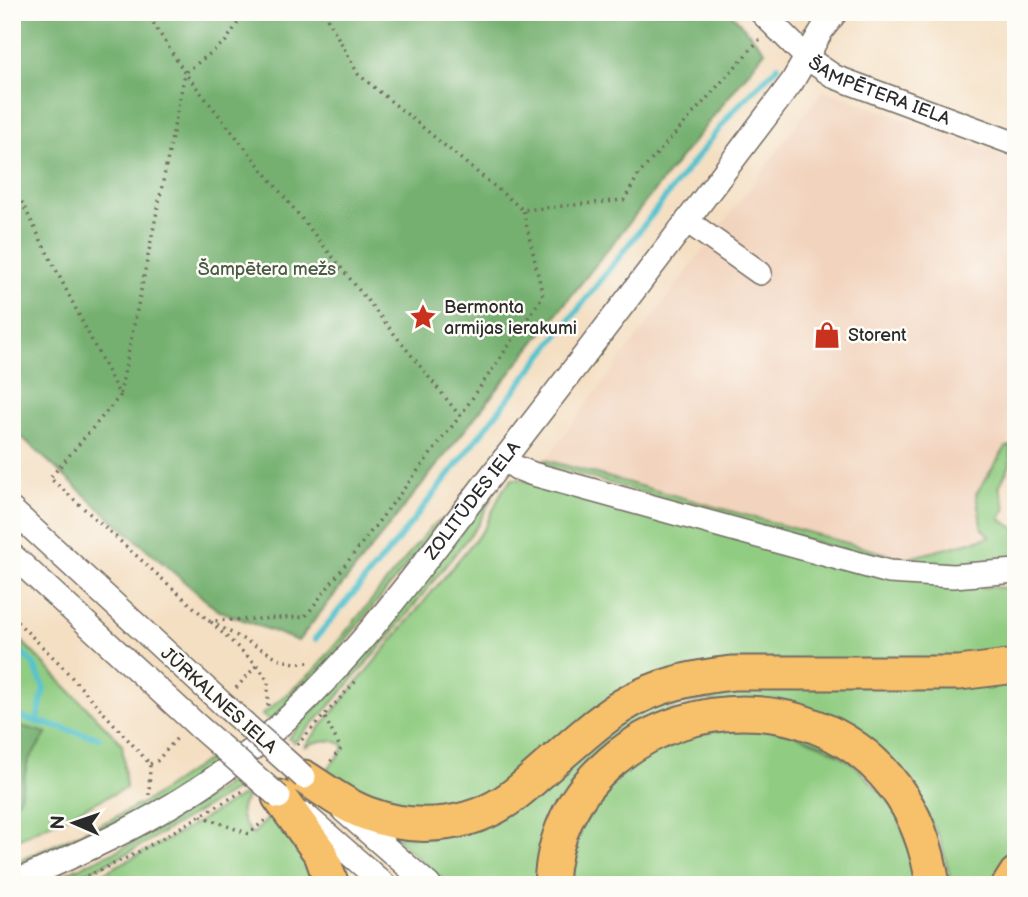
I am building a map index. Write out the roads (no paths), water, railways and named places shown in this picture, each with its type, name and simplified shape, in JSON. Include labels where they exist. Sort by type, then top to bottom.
[{"type":"highway","points":[[304,777],[367,814],[403,823],[440,824],[484,813],[508,800],[610,715],[638,697],[667,685],[698,677],[733,673],[958,673],[1016,666]]},
{"type":"highway","points":[[551,885],[556,847],[563,824],[584,788],[602,769],[634,744],[665,726],[687,719],[729,712],[754,712],[800,722],[832,736],[863,755],[881,771],[907,806],[925,846],[933,885]]},
{"type":"highway","points":[[274,806],[321,854],[332,885]]},
{"type":"highway","points":[[1009,885],[1016,874]]},
{"type":"street","name":"ZOLITŪDES IELA","points":[[12,883],[108,841],[162,812],[238,761],[273,732],[338,668],[505,458],[687,221],[792,82],[835,12]]},
{"type":"street","name":"ŠAMPĒTERA IELA","points":[[768,18],[807,58],[835,77],[1016,144]]},
{"type":"street","points":[[687,221],[760,273]]},
{"type":"street","points":[[505,458],[517,468],[533,474],[889,572],[953,576],[1016,570]]},
{"type":"street","name":"JŪRKALNES IELA","points":[[12,510],[230,698],[304,777],[429,885]]},
{"type":"street","name":"JŪRKALNES IELA","points":[[12,555],[190,731],[274,806],[301,811],[385,885]]},
{"type":"waterway","points":[[315,639],[394,545],[733,111],[778,66]]},
{"type":"waterway","points":[[12,642],[34,665],[44,688],[37,722]]},
{"type":"waterway","points":[[12,715],[99,738]]},
{"type":"place","name":"Bermonta armijas ierakumi","points":[[423,317]]},
{"type":"place","name":"Storent","points":[[827,335]]},
{"type":"park label","name":"Šampētera mežs","points":[[267,269]]}]
